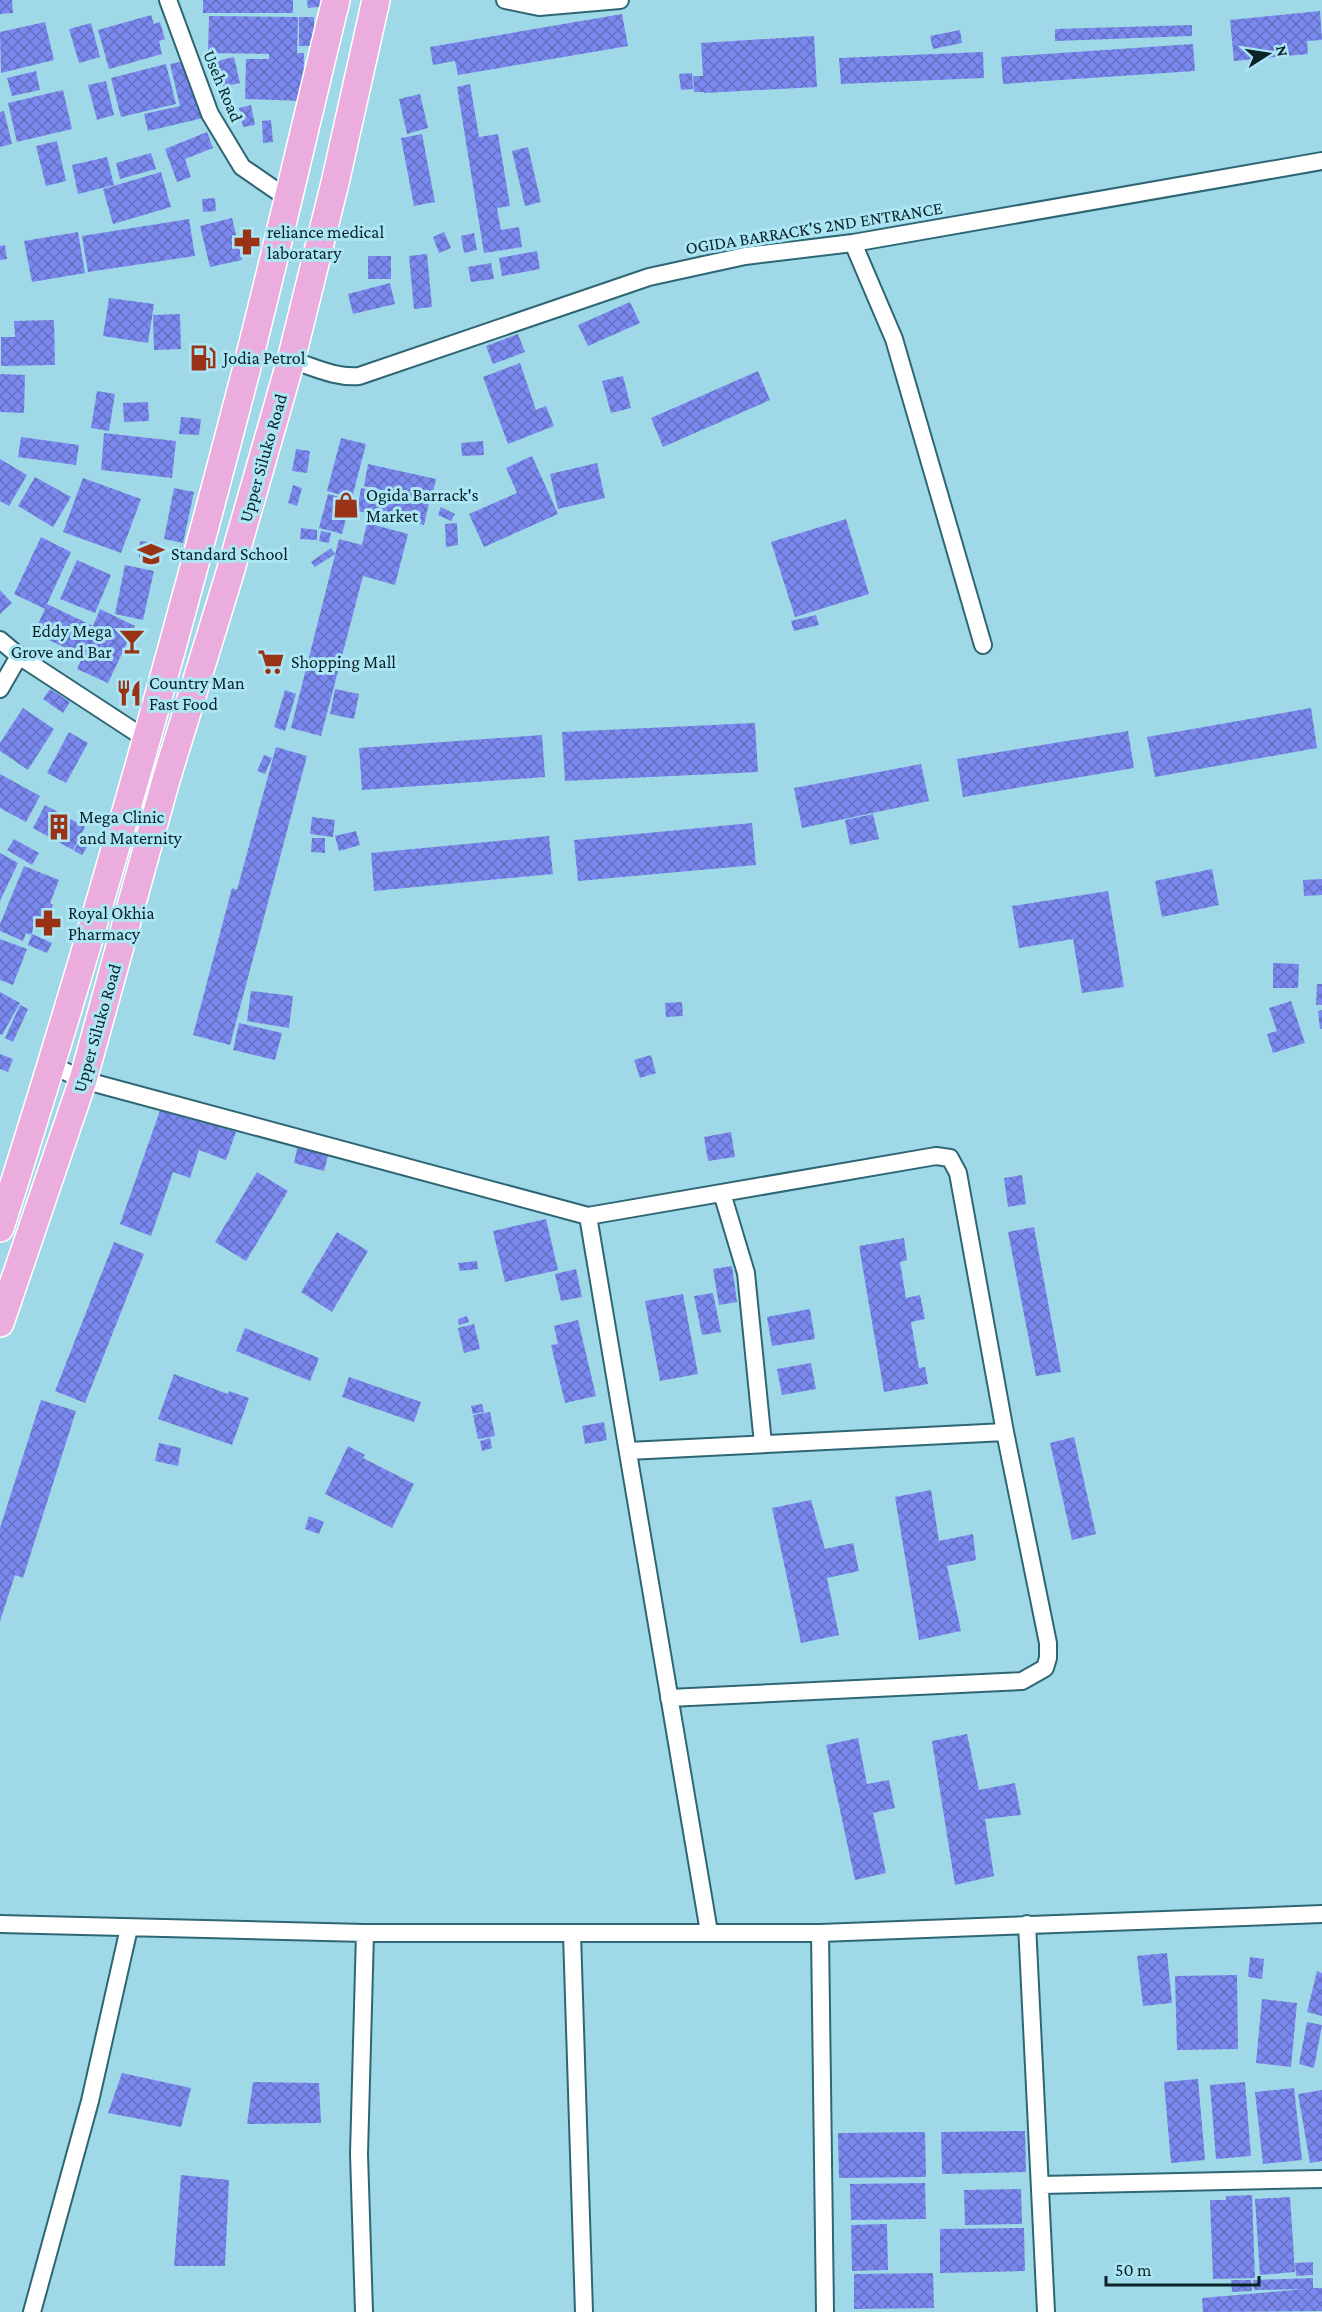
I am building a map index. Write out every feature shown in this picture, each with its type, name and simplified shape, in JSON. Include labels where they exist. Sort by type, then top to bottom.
[{"type":"main road","name":"Upper Siluko Road","points":[[0,1228],[52,1065],[146,739],[244,377],[336,0]]},
{"type":"main road","name":"Upper Siluko Road","points":[[0,1323],[83,1080],[169,770],[229,576],[291,360],[335,183],[376,0]]},
{"type":"street","name":"Useh Road","points":[[168,0],[210,114],[242,167],[287,198]]},
{"type":"street","points":[[505,0],[539,7],[620,0]]},
{"type":"street","name":"OGIDA BARRACK'S 2ND ENTRANCE","points":[[291,360],[332,374],[346,377],[359,376],[649,277],[745,256],[854,243],[1322,161]]},
{"type":"street","points":[[854,243],[894,339],[983,645]]},
{"type":"street","points":[[0,640],[19,656],[146,739]]},
{"type":"street","points":[[0,689],[19,656]]},
{"type":"street","points":[[52,1065],[83,1080],[588,1216],[936,1156],[950,1158],[958,1173],[1005,1432],[1047,1643],[1046,1668],[1022,1681],[669,1698]]},
{"type":"street","points":[[722,1193],[746,1273],[763,1444]]},
{"type":"street","points":[[588,1216],[709,1932]]},
{"type":"street","points":[[628,1451],[1005,1432]]},
{"type":"street","points":[[0,1924],[365,1933],[820,1933],[1322,1914]]},
{"type":"street","points":[[1027,1924],[1046,2312]]},
{"type":"street","points":[[32,2312],[90,2100],[129,1928]]},
{"type":"street","points":[[363,2312],[359,2154],[365,1933]]},
{"type":"street","points":[[820,1933],[825,2312]]},
{"type":"street","points":[[572,1934],[584,2312]]},
{"type":"street","points":[[1041,2185],[1322,2179]]},
{"type":"building","points":[[0,0],[12,0],[13,13],[0,14]]},
{"type":"building","points":[[203,0],[293,0],[293,13],[203,13]]},
{"type":"building","points":[[307,0],[326,0],[327,6],[308,8]]},
{"type":"building","points":[[1320,11],[1322,40],[1307,41],[1308,54],[1234,61],[1230,20]]},
{"type":"building","points":[[622,14],[628,46],[458,75],[455,61],[433,65],[430,47]]},
{"type":"building","points":[[151,15],[154,24],[160,22],[165,39],[159,41],[162,54],[109,69],[98,30]]},
{"type":"building","points":[[209,16],[298,17],[297,53],[304,53],[303,101],[245,99],[246,59],[269,59],[269,54],[208,53]]},
{"type":"building","points":[[299,17],[314,17],[314,46],[299,46]]},
{"type":"building","points":[[45,22],[54,60],[1,73],[0,32]]},
{"type":"building","points":[[91,23],[100,57],[79,63],[69,29]]},
{"type":"building","points":[[1192,25],[1192,36],[1055,41],[1055,29]]},
{"type":"building","points":[[960,30],[962,43],[933,49],[930,36]]},
{"type":"building","points":[[814,36],[817,87],[694,92],[693,76],[703,76],[701,43]]},
{"type":"building","points":[[1193,44],[1195,71],[1003,84],[1001,57]]},
{"type":"building","points":[[983,52],[984,78],[841,84],[839,58]]},
{"type":"building","points":[[234,57],[240,83],[223,87],[217,61]]},
{"type":"building","points":[[189,60],[203,118],[148,131],[144,114],[180,106],[170,64]]},
{"type":"building","points":[[166,64],[176,104],[121,117],[111,78]]},
{"type":"building","points":[[36,71],[40,90],[12,96],[7,78]]},
{"type":"building","points":[[692,73],[693,89],[681,90],[679,74]]},
{"type":"building","points":[[106,81],[114,115],[97,120],[88,85]]},
{"type":"building","points":[[470,84],[479,137],[498,134],[510,206],[497,208],[501,230],[519,227],[522,247],[484,253],[457,87]]},
{"type":"building","points":[[63,90],[72,129],[17,142],[8,103]]},
{"type":"building","points":[[420,94],[428,128],[407,134],[399,99]]},
{"type":"building","points":[[251,105],[255,125],[243,127],[239,108]]},
{"type":"building","points":[[4,111],[12,144],[0,147],[0,112]]},
{"type":"building","points":[[271,120],[273,142],[263,143],[262,121]]},
{"type":"building","points":[[207,132],[213,148],[185,159],[191,177],[177,182],[165,149]]},
{"type":"building","points":[[422,134],[435,202],[414,206],[401,138]]},
{"type":"building","points":[[57,141],[66,181],[46,186],[36,146]]},
{"type":"building","points":[[528,147],[541,202],[525,206],[512,151]]},
{"type":"building","points":[[151,153],[156,169],[120,179],[116,163]]},
{"type":"building","points":[[107,157],[114,185],[78,194],[72,165]]},
{"type":"building","points":[[161,172],[171,207],[113,224],[103,189]]},
{"type":"building","points":[[215,198],[216,211],[203,212],[202,199]]},
{"type":"building","points":[[232,218],[242,260],[210,267],[200,226]]},
{"type":"building","points":[[189,219],[195,256],[88,272],[82,236]]},
{"type":"building","points":[[78,232],[85,273],[32,282],[24,241]]},
{"type":"building","points":[[444,232],[451,248],[439,253],[433,237]]},
{"type":"building","points":[[474,233],[477,250],[464,253],[461,236]]},
{"type":"building","points":[[5,245],[7,259],[0,260],[0,246]]},
{"type":"building","points":[[537,251],[540,269],[502,276],[499,258]]},
{"type":"building","points":[[427,254],[432,307],[414,309],[409,256]]},
{"type":"building","points":[[368,256],[391,256],[391,279],[368,279]]},
{"type":"building","points":[[491,263],[494,279],[471,282],[468,267]]},
{"type":"building","points":[[390,283],[395,304],[353,314],[348,294]]},
{"type":"building","points":[[109,298],[154,304],[148,343],[103,336]]},
{"type":"building","points":[[630,302],[640,323],[588,346],[578,325]]},
{"type":"building","points":[[180,314],[181,349],[154,350],[153,315]]},
{"type":"building","points":[[54,320],[55,365],[1,366],[1,337],[15,337],[14,321]]},
{"type":"building","points":[[518,334],[525,352],[493,364],[486,346]]},
{"type":"building","points":[[520,363],[536,410],[546,406],[554,426],[508,444],[483,377]]},
{"type":"building","points":[[758,371],[770,400],[663,447],[651,418]]},
{"type":"building","points":[[0,374],[25,375],[24,413],[0,412]]},
{"type":"building","points":[[623,376],[631,408],[611,413],[602,381]]},
{"type":"building","points":[[97,391],[115,394],[109,431],[91,428]]},
{"type":"building","points":[[148,402],[149,421],[124,422],[123,403]]},
{"type":"building","points":[[181,417],[201,419],[199,435],[179,434]]},
{"type":"building","points":[[104,433],[176,441],[172,478],[101,470]]},
{"type":"building","points":[[21,437],[79,445],[76,465],[18,457]]},
{"type":"building","points":[[341,438],[366,444],[352,498],[327,491]]},
{"type":"building","points":[[483,441],[484,455],[462,456],[461,443]]},
{"type":"building","points":[[296,449],[310,451],[307,473],[292,471]]},
{"type":"building","points":[[532,456],[558,514],[484,547],[469,514],[517,493],[506,468]]},
{"type":"building","points":[[0,459],[27,475],[9,506],[0,501]]},
{"type":"building","points":[[597,463],[605,498],[558,509],[550,474]]},
{"type":"building","points":[[368,464],[436,479],[431,501],[364,486]]},
{"type":"building","points":[[35,477],[71,497],[53,527],[18,506]]},
{"type":"building","points":[[83,478],[141,499],[121,553],[63,532]]},
{"type":"building","points":[[293,485],[302,488],[297,506],[288,503]]},
{"type":"building","points":[[174,488],[194,492],[183,543],[164,539]]},
{"type":"building","points":[[361,488],[429,503],[424,525],[357,511]]},
{"type":"building","points":[[328,494],[351,500],[342,534],[319,528]]},
{"type":"building","points":[[441,507],[455,514],[451,521],[438,515]]},
{"type":"building","points":[[846,519],[869,594],[795,617],[771,542]]},
{"type":"building","points":[[367,523],[408,534],[395,585],[363,576],[321,736],[291,728],[339,539],[362,545]]},
{"type":"building","points":[[457,523],[458,545],[446,547],[445,524]]},
{"type":"building","points":[[301,528],[317,530],[317,540],[300,539]]},
{"type":"building","points":[[321,531],[331,533],[329,543],[319,541]]},
{"type":"building","points":[[41,537],[71,552],[47,604],[93,626],[100,609],[135,626],[108,683],[77,669],[83,656],[34,633],[45,609],[14,594]]},
{"type":"building","points":[[140,541],[158,543],[157,558],[139,557]]},
{"type":"building","points":[[331,548],[335,554],[315,567],[311,562]]},
{"type":"building","points":[[77,560],[111,575],[95,613],[60,599]]},
{"type":"building","points":[[125,565],[154,571],[143,620],[115,614]]},
{"type":"building","points":[[0,590],[12,603],[0,614]]},
{"type":"building","points":[[816,615],[819,625],[794,631],[791,621]]},
{"type":"building","points":[[50,689],[70,702],[63,713],[43,699]]},
{"type":"building","points":[[335,689],[359,694],[354,719],[330,714]]},
{"type":"building","points":[[285,690],[296,694],[285,731],[274,727]]},
{"type":"building","points":[[23,708],[54,729],[28,770],[0,751],[0,743]]},
{"type":"building","points":[[1311,708],[1317,748],[1155,777],[1147,737]]},
{"type":"building","points":[[755,723],[758,772],[565,781],[562,732]]},
{"type":"building","points":[[1128,731],[1134,768],[963,797],[957,759]]},
{"type":"building","points":[[69,732],[88,743],[66,783],[47,773]]},
{"type":"building","points":[[542,735],[545,777],[362,790],[359,748]]},
{"type":"building","points":[[276,747],[307,756],[230,1045],[193,1035],[232,888],[237,890]]},
{"type":"building","points":[[264,755],[272,758],[265,774],[257,771]]},
{"type":"building","points":[[921,764],[929,801],[802,828],[794,788]]},
{"type":"building","points":[[0,774],[40,796],[26,822],[0,808]]},
{"type":"building","name":"Mega Clinic and Maternity","points":[[45,805],[85,827],[73,850],[33,828]]},
{"type":"building","points":[[873,814],[879,839],[850,845],[845,820]]},
{"type":"building","points":[[312,817],[335,820],[333,837],[310,834]]},
{"type":"building","points":[[752,823],[756,865],[578,881],[574,840]]},
{"type":"building","points":[[356,831],[360,845],[339,851],[335,836]]},
{"type":"building","points":[[549,836],[553,874],[374,891],[371,853]]},
{"type":"building","points":[[312,838],[325,838],[325,853],[311,852]]},
{"type":"building","points":[[14,839],[39,853],[32,865],[7,850]]},
{"type":"building","points":[[78,842],[87,847],[82,855],[74,851]]},
{"type":"building","points":[[0,853],[18,863],[0,901]]},
{"type":"building","points":[[24,866],[59,880],[50,903],[53,905],[47,920],[38,916],[31,935],[26,933],[23,941],[0,931],[0,924]]},
{"type":"building","points":[[1212,869],[1219,905],[1162,917],[1155,881]]},
{"type":"building","points":[[1322,879],[1322,895],[1304,896],[1303,880]]},
{"type":"building","points":[[1108,891],[1124,987],[1082,993],[1073,939],[1019,948],[1012,906]]},
{"type":"building","points":[[32,934],[52,943],[47,953],[28,945]]},
{"type":"building","points":[[0,939],[27,949],[13,985],[0,980]]},
{"type":"building","points":[[1273,963],[1299,964],[1298,988],[1273,988]]},
{"type":"building","points":[[1317,984],[1322,984],[1322,1005],[1316,1005]]},
{"type":"building","points":[[251,991],[293,996],[289,1028],[247,1021]]},
{"type":"building","points":[[0,992],[20,1003],[2,1035],[0,1034]]},
{"type":"building","points":[[1291,1001],[1305,1043],[1273,1053],[1267,1034],[1277,1031],[1269,1008]]},
{"type":"building","points":[[682,1002],[683,1016],[666,1017],[665,1003]]},
{"type":"building","points":[[20,1005],[28,1009],[13,1042],[5,1038]]},
{"type":"building","points":[[1322,1010],[1322,1029],[1320,1029],[1318,1011]]},
{"type":"building","points":[[239,1023],[282,1033],[275,1060],[233,1050]]},
{"type":"building","points":[[0,1054],[13,1059],[8,1072],[0,1069]]},
{"type":"building","points":[[651,1055],[656,1073],[640,1078],[634,1060]]},
{"type":"building","points":[[162,1105],[236,1132],[226,1160],[199,1150],[190,1178],[173,1172],[151,1236],[120,1224]]},
{"type":"building","points":[[731,1132],[735,1157],[708,1161],[704,1137]]},
{"type":"building","points":[[299,1140],[330,1148],[324,1171],[294,1163]]},
{"type":"building","points":[[257,1172],[288,1191],[246,1261],[215,1242]]},
{"type":"building","points":[[1022,1175],[1026,1204],[1008,1207],[1004,1178]]},
{"type":"building","points":[[546,1219],[558,1270],[505,1282],[493,1231]]},
{"type":"building","points":[[1034,1227],[1061,1372],[1036,1376],[1008,1232]]},
{"type":"building","points":[[337,1232],[368,1251],[332,1312],[301,1292]]},
{"type":"building","points":[[904,1238],[907,1260],[900,1262],[906,1298],[920,1295],[925,1319],[911,1322],[919,1368],[925,1367],[928,1384],[884,1392],[859,1246]]},
{"type":"building","points":[[114,1242],[144,1254],[85,1403],[55,1391]]},
{"type":"building","points":[[477,1261],[478,1269],[460,1271],[458,1263]]},
{"type":"building","points":[[732,1266],[737,1302],[719,1305],[713,1269]]},
{"type":"building","points":[[576,1269],[582,1297],[561,1301],[555,1274]]},
{"type":"building","points":[[713,1293],[721,1332],[702,1335],[694,1296]]},
{"type":"building","points":[[683,1294],[698,1374],[660,1381],[645,1301]]},
{"type":"building","points":[[810,1309],[815,1339],[772,1346],[767,1317]]},
{"type":"building","points":[[467,1316],[469,1322],[459,1325],[458,1319]]},
{"type":"building","points":[[578,1320],[596,1396],[565,1403],[551,1345],[558,1344],[554,1326]]},
{"type":"building","points":[[474,1324],[480,1349],[464,1353],[458,1328]]},
{"type":"building","points":[[245,1328],[319,1358],[310,1381],[236,1351]]},
{"type":"building","points":[[811,1363],[816,1389],[782,1395],[777,1369]]},
{"type":"building","points":[[174,1374],[228,1394],[229,1391],[249,1398],[232,1445],[158,1419]]},
{"type":"building","points":[[349,1377],[421,1402],[414,1422],[342,1397]]},
{"type":"building","points":[[41,1400],[76,1411],[23,1578],[15,1575],[0,1621],[0,1528]]},
{"type":"building","points":[[482,1404],[484,1412],[473,1414],[471,1406]]},
{"type":"building","points":[[490,1412],[495,1436],[478,1439],[473,1415]]},
{"type":"building","points":[[604,1422],[607,1440],[585,1444],[582,1426]]},
{"type":"building","points":[[1074,1437],[1096,1534],[1072,1540],[1050,1443]]},
{"type":"building","points":[[490,1438],[492,1448],[482,1451],[480,1441]]},
{"type":"building","points":[[159,1443],[181,1448],[178,1466],[155,1461]]},
{"type":"building","points":[[348,1446],[365,1455],[363,1458],[414,1484],[392,1528],[325,1494]]},
{"type":"building","points":[[931,1490],[939,1541],[973,1534],[976,1560],[947,1566],[961,1631],[919,1640],[895,1497]]},
{"type":"building","points":[[811,1500],[825,1549],[853,1543],[859,1571],[827,1578],[839,1635],[801,1643],[772,1508]]},
{"type":"building","points":[[309,1516],[324,1522],[319,1534],[305,1529]]},
{"type":"building","points":[[967,1734],[979,1790],[1015,1783],[1021,1815],[985,1819],[994,1876],[955,1885],[932,1741]]},
{"type":"building","points":[[858,1738],[867,1784],[889,1780],[895,1808],[873,1813],[886,1873],[855,1880],[826,1745]]},
{"type":"building","points":[[1167,1953],[1172,2003],[1143,2006],[1137,1956]]},
{"type":"building","points":[[1250,1957],[1264,1959],[1262,1979],[1248,1977]]},
{"type":"building","points":[[1317,1971],[1322,1973],[1322,2016],[1307,2012]]},
{"type":"building","points":[[1237,1975],[1238,2049],[1177,2050],[1175,1976]]},
{"type":"building","points":[[1262,1999],[1297,2003],[1291,2067],[1256,2063]]},
{"type":"building","points":[[1307,2022],[1322,2025],[1314,2068],[1299,2064]]},
{"type":"building","points":[[122,2073],[191,2088],[181,2127],[108,2113]]},
{"type":"building","points":[[1198,2079],[1205,2160],[1171,2163],[1164,2082]]},
{"type":"building","points":[[253,2082],[319,2083],[321,2123],[247,2124]]},
{"type":"building","points":[[1245,2082],[1251,2156],[1216,2159],[1210,2085]]},
{"type":"building","points":[[1294,2088],[1302,2160],[1263,2164],[1255,2092]]},
{"type":"building","points":[[1322,2090],[1322,2161],[1310,2163],[1298,2094]]},
{"type":"building","points":[[1025,2131],[1026,2172],[942,2174],[941,2132]]},
{"type":"building","points":[[925,2132],[926,2177],[839,2178],[838,2133]]},
{"type":"building","points":[[181,2175],[229,2180],[225,2266],[174,2266]]},
{"type":"building","points":[[925,2183],[926,2219],[851,2220],[850,2184]]},
{"type":"building","points":[[1021,2189],[1022,2224],[965,2225],[964,2190]]},
{"type":"building","points":[[1252,2195],[1255,2278],[1213,2279],[1210,2200],[1226,2200],[1226,2196]]},
{"type":"building","points":[[1290,2197],[1295,2272],[1260,2275],[1255,2199]]},
{"type":"building","points":[[887,2224],[888,2270],[852,2271],[851,2225]]},
{"type":"building","points":[[1024,2228],[1025,2271],[940,2273],[940,2229]]},
{"type":"building","points":[[1313,2262],[1313,2275],[1296,2276],[1295,2263]]},
{"type":"building","points":[[933,2273],[934,2308],[854,2309],[854,2274]]},
{"type":"building","points":[[1313,2278],[1313,2288],[1322,2288],[1322,2311],[1203,2312],[1202,2298],[1306,2289],[1254,2290],[1253,2280]]},
{"type":"building","points":[[1231,2280],[1251,2280],[1252,2291],[1232,2292]]},
{"type":"place","name":"reliance medical laboratary","points":[[247,242]]},
{"type":"place","name":"Jodia Petrol","points":[[203,358]]},
{"type":"place","name":"Ogida Barrack's Market","points":[[346,505]]},
{"type":"place","name":"Standard School","points":[[151,554]]},
{"type":"place","name":"Eddy Mega Grove and Bar","points":[[132,641]]},
{"type":"place","name":"Shopping Mall","points":[[271,662]]},
{"type":"place","name":"Country Man Fast Food","points":[[129,693]]},
{"type":"place","name":"Mega Clinic and Maternity","points":[[59,827]]},
{"type":"place","name":"Royal Okhia Pharmacy","points":[[48,923]]}]
